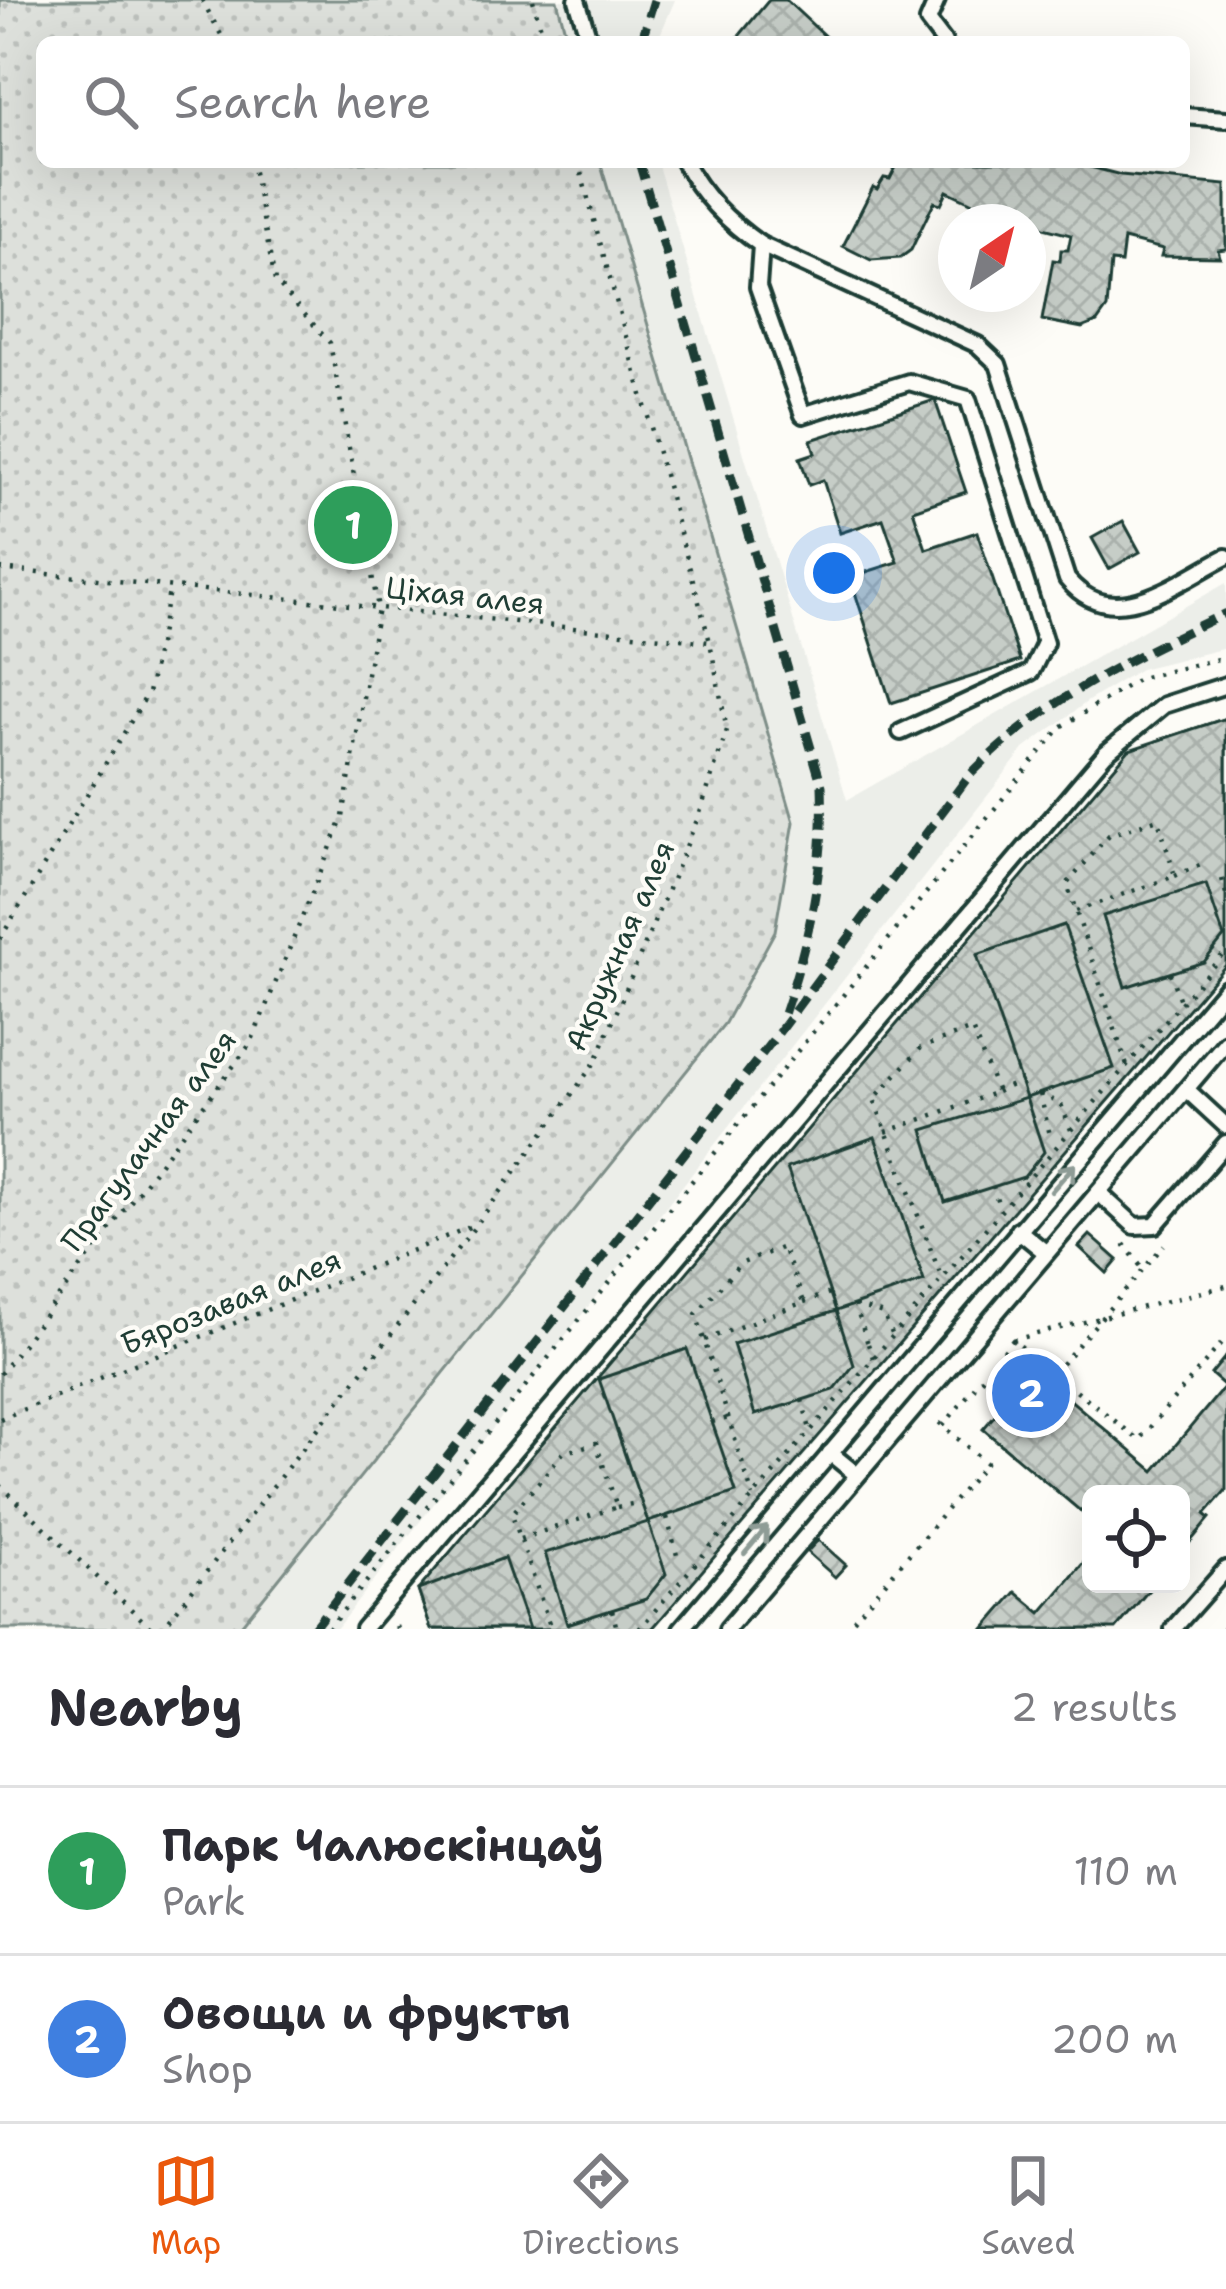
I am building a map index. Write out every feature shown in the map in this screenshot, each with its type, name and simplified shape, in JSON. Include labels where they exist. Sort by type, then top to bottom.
[{"type":"lane","points":[[577,0],[588,36]]},
{"type":"lane","points":[[937,0],[928,21],[939,36]]},
{"type":"lane","points":[[1190,116],[1226,119]]},
{"type":"lane","points":[[686,168],[736,227],[761,244],[978,345],[998,364],[1066,578],[1080,595],[1098,604],[1126,606],[1226,557]]},
{"type":"lane","points":[[761,244],[758,286],[803,415],[909,382],[968,399],[1045,644],[1031,672],[901,732]]},
{"type":"lane","points":[[363,1629],[1106,754],[1164,705],[1226,685]]},
{"type":"lane","points":[[680,1629],[1226,988]]},
{"type":"lane","points":[[728,1629],[1226,1042]]},
{"type":"lane","points":[[1187,1090],[1226,1126]]},
{"type":"lane","points":[[1100,1194],[1135,1226],[1155,1225],[1226,1143]]},
{"type":"lane","points":[[1018,1230],[1046,1252]]},
{"type":"lane","points":[[830,1453],[857,1475]]},
{"type":"lane","points":[[1173,1629],[1226,1569]]},
{"type":"path","points":[[202,0],[222,36]]},
{"type":"path","points":[[533,0],[543,36]]},
{"type":"path","name":"Прагулачная алея","points":[[0,1374],[251,1043],[343,817],[378,608],[330,343],[275,281],[253,168]]},
{"type":"path","name":"Акружная алея","points":[[161,1629],[477,1224],[596,1061],[700,813],[727,730],[710,642],[580,168]]},
{"type":"path","name":"Ціхая алея","points":[[0,569],[710,642]]},
{"type":"path","points":[[0,939],[148,692],[170,586]]},
{"type":"path","points":[[328,1629],[1061,728],[1140,678],[1226,658]]},
{"type":"path","points":[[1126,1066],[1067,884],[1109,835],[1158,819],[1175,876]]},
{"type":"path","points":[[1076,911],[1200,865]]},
{"type":"path","points":[[1226,880],[1222,879],[1226,894]]},
{"type":"path","points":[[639,1629],[1226,951]]},
{"type":"path","points":[[1170,973],[1181,1004]]},
{"type":"path","points":[[1090,999],[1103,995]]},
{"type":"path","points":[[942,1280],[874,1099],[920,1048],[972,1029],[998,1092]]},
{"type":"path","points":[[886,1132],[1020,1081]]},
{"type":"path","points":[[1049,1135],[1040,1094],[1061,1103],[1071,1130]]},
{"type":"path","points":[[993,1186],[1000,1212]]},
{"type":"path","points":[[899,1208],[914,1204]]},
{"type":"path","name":"Бярозавая алея","points":[[0,1419],[477,1224]]},
{"type":"path","points":[[1054,1373],[1171,1237]]},
{"type":"path","points":[[753,1497],[696,1314],[740,1264],[783,1247],[804,1302]]},
{"type":"path","points":[[944,1426],[1013,1340],[1226,1286]]},
{"type":"path","points":[[705,1340],[830,1293]]},
{"type":"path","points":[[877,1370],[855,1305],[883,1314],[893,1336]]},
{"type":"path","points":[[1013,1340],[1139,1440],[1226,1338]]},
{"type":"path","points":[[802,1400],[810,1431]]},
{"type":"path","points":[[846,1629],[986,1463],[917,1404]]},
{"type":"path","points":[[712,1422],[729,1418]]},
{"type":"path","points":[[536,1629],[550,1627],[512,1514],[563,1453],[596,1443],[616,1507]]},
{"type":"path","points":[[0,1485],[152,1629]]},
{"type":"path","points":[[520,1539],[642,1502]]},
{"type":"path","points":[[667,1517],[679,1563]]},
{"type":"path","points":[[612,1610],[617,1629]]},
{"type":"shaded area","points":[[0,0],[557,0],[566,36],[36,36],[36,168],[602,168],[794,822],[775,931],[725,1023],[238,1629],[0,1629]]},
{"type":"shaded area","points":[[557,0],[675,0],[660,36],[566,36]]},
{"type":"shaded area","points":[[602,168],[659,168],[847,800],[1226,583],[1226,648],[1140,669],[1024,749],[336,1629],[238,1629],[725,1023],[617,228]]},
{"type":"building","points":[[769,0],[786,0],[825,36],[739,36]]},
{"type":"building","points":[[896,168],[1094,168],[1226,185],[1226,249],[1218,250],[1220,257],[1161,256],[1163,249],[1124,239],[1121,263],[1111,262],[1107,308],[1097,322],[1082,328],[1042,320],[1053,260],[1060,261],[1061,250],[1068,250],[1071,235],[1046,229],[1046,204],[975,204],[947,191],[941,204],[934,202],[911,250],[900,258],[871,260],[843,246],[873,187],[877,189],[884,178],[890,179]]},
{"type":"building","points":[[935,400],[966,492],[913,510],[926,549],[977,532],[1020,661],[891,703],[850,577],[898,562],[883,519],[840,533],[823,480],[809,485],[800,458],[815,453],[811,440]]},
{"type":"building","points":[[1123,521],[1140,552],[1109,569],[1092,538]]},
{"type":"building","points":[[1226,718],[1226,877],[1206,884],[1157,741]]},
{"type":"building","points":[[1226,718],[1226,965],[652,1629],[431,1629],[418,1590],[1129,750]]},
{"type":"building","points":[[1206,884],[1224,937],[1204,962],[1125,987],[1103,916]]},
{"type":"building","points":[[1064,925],[1114,1068],[1026,1098],[977,955]]},
{"type":"building","points":[[1026,1098],[1044,1152],[1024,1177],[945,1202],[923,1130]]},
{"type":"building","points":[[875,1137],[924,1281],[836,1311],[787,1168]]},
{"type":"building","points":[[1090,1235],[1118,1260],[1107,1273],[1079,1247]]},
{"type":"building","points":[[836,1311],[854,1365],[834,1390],[755,1415],[733,1344]]},
{"type":"building","points":[[687,1349],[736,1492],[648,1522],[599,1379]]},
{"type":"building","points":[[1226,1356],[1226,1490],[1205,1514],[1210,1518],[1190,1542],[1190,1485],[1082,1485],[1082,1512],[983,1429],[1034,1369],[1154,1471],[1225,1386],[1211,1374]]},
{"type":"building","points":[[648,1522],[666,1574],[646,1599],[567,1624],[545,1553]]},
{"type":"building","points":[[818,1540],[846,1565],[835,1577],[807,1552]]},
{"type":"building","points":[[504,1558],[529,1629],[431,1629],[418,1590]]},
{"type":"building","points":[[1082,1565],[1082,1593],[1146,1593],[1116,1629],[984,1629],[1016,1592],[1041,1613]]},
{"type":"railway","points":[[643,36],[654,0]]},
{"type":"railway","points":[[641,168],[822,786],[814,902],[784,1014]]},
{"type":"railway","points":[[313,1629],[776,1036],[968,777],[1057,703],[1122,664],[1226,613]]},
{"type":"place","name":"Парк Чалюскінцаў","points":[[353,525]]},
{"type":"place","name":"Овощи и фрукты","points":[[1031,1393]]}]
